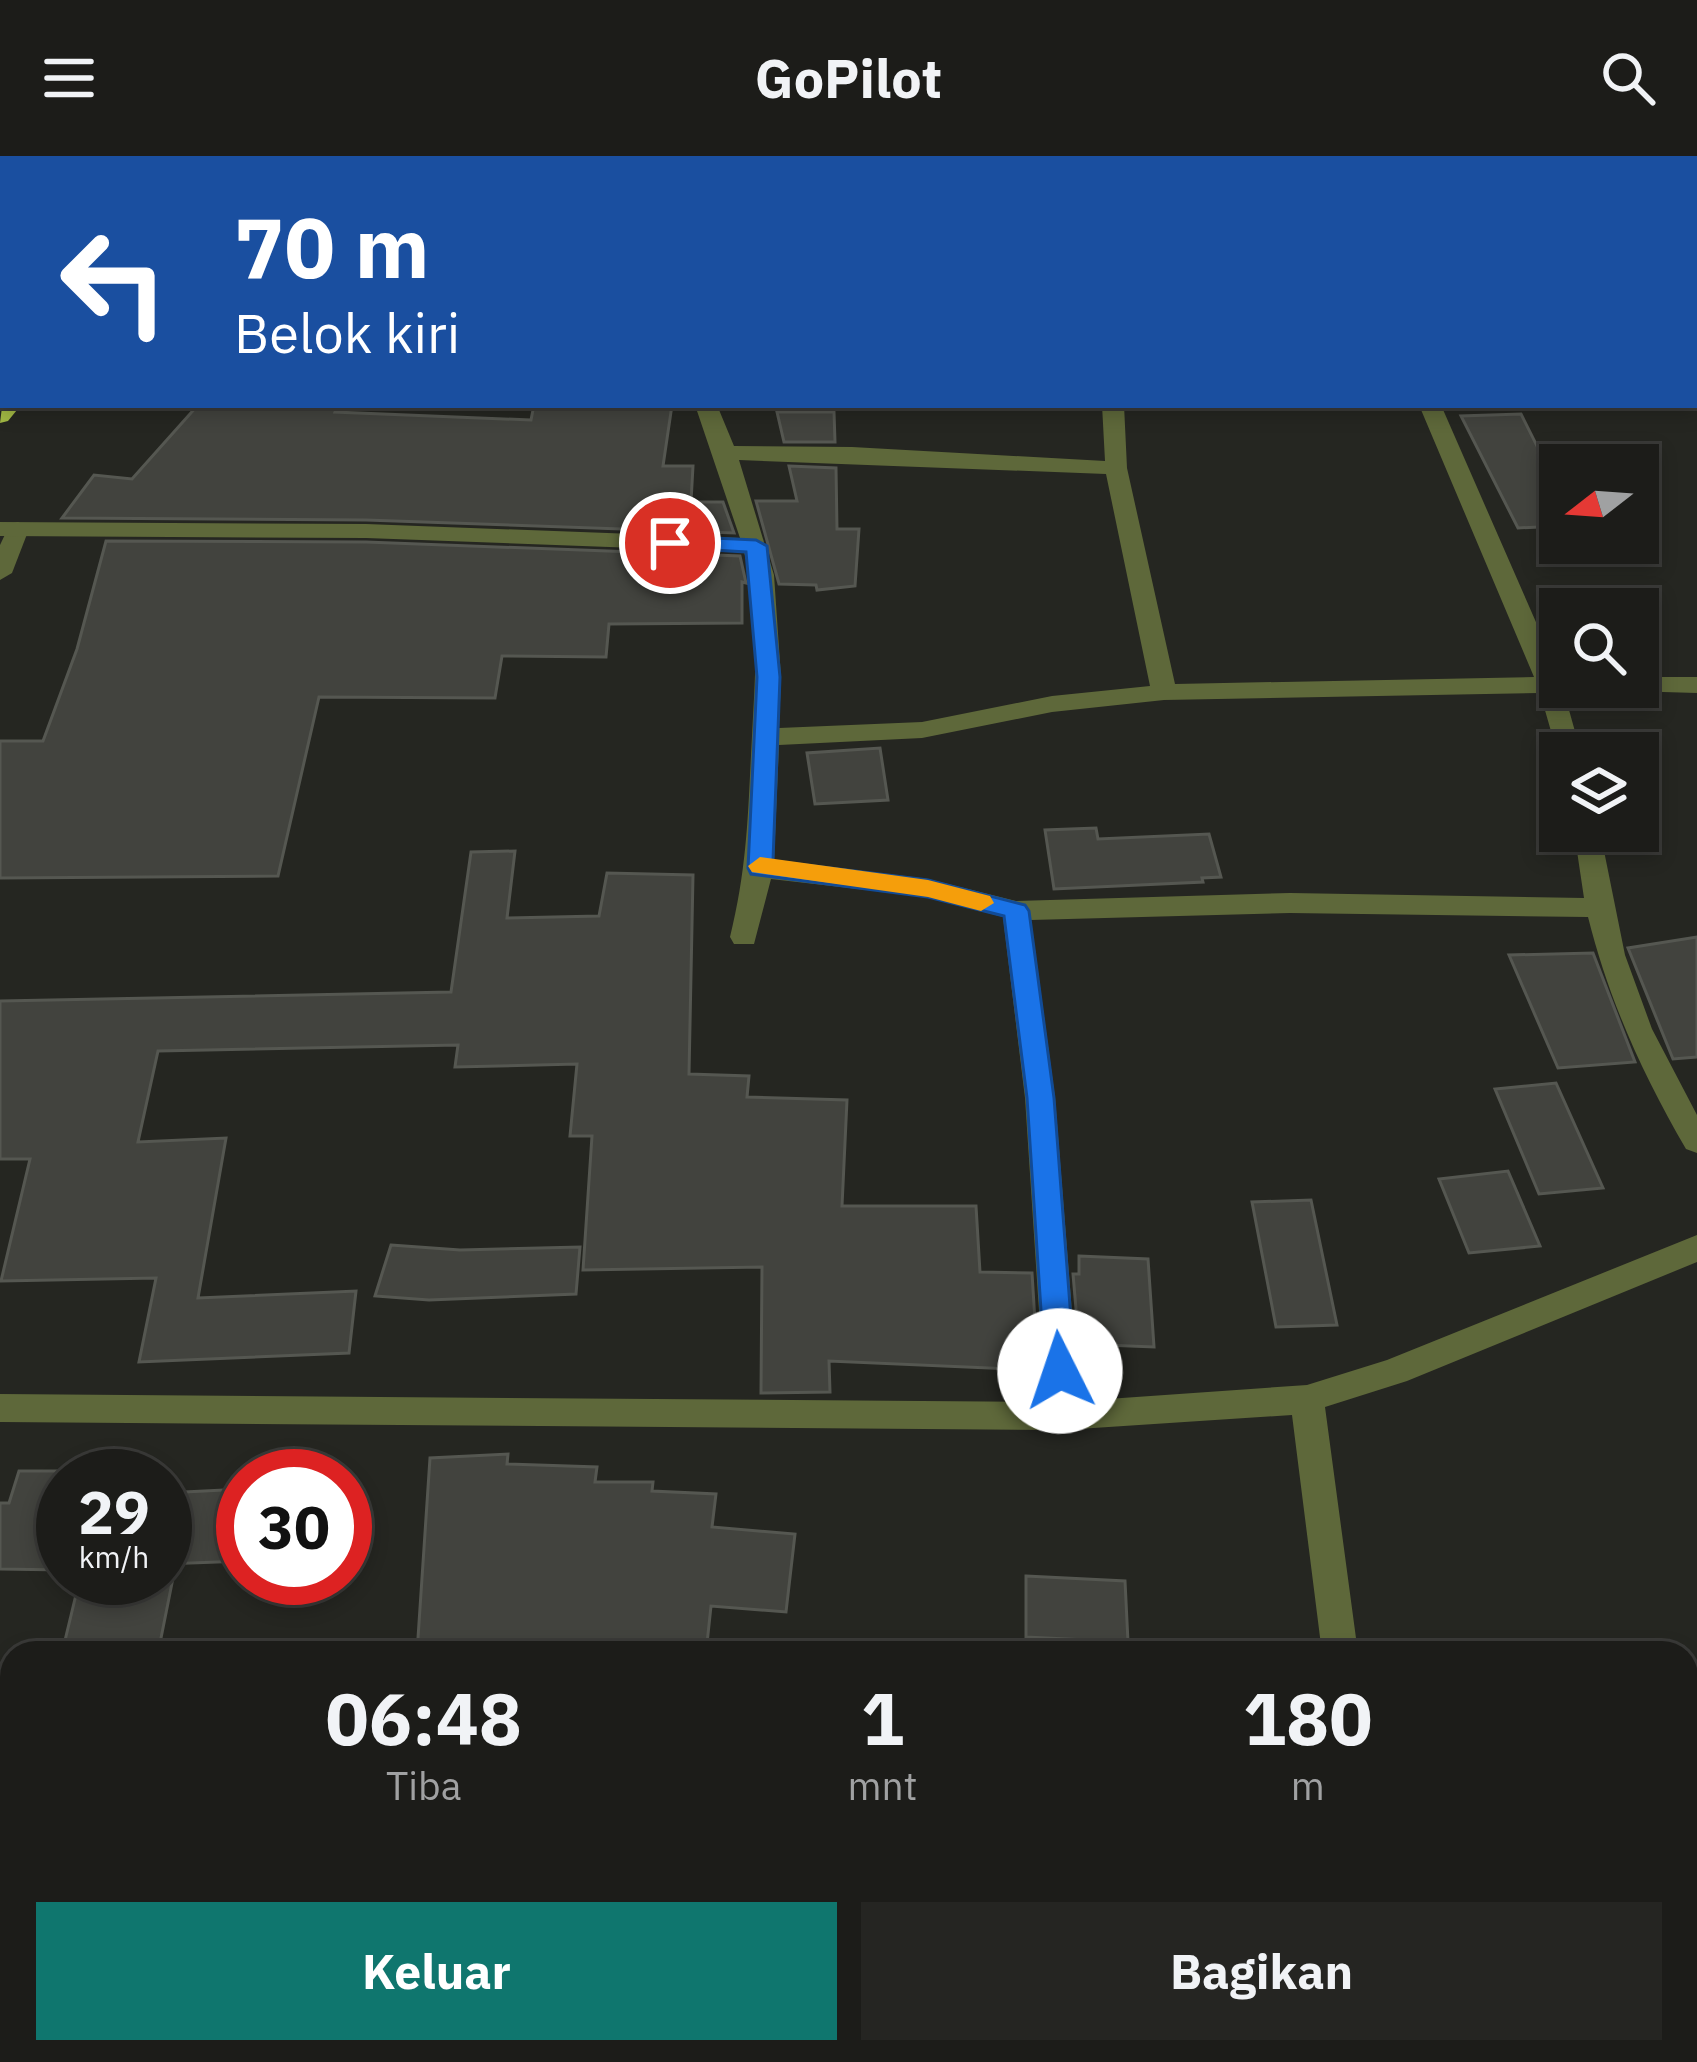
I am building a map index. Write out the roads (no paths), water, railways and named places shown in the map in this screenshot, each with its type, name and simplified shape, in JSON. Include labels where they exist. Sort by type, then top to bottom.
[{"type":"street","points":[[707,408],[756,546],[769,677],[760,868],[744,937]]},
{"type":"street","points":[[1113,408],[1116,468],[1164,692]]},
{"type":"street","points":[[1431,408],[1539,649]]},
{"type":"street","points":[[726,453],[852,454],[1116,468]]},
{"type":"street","points":[[0,573],[9,529],[366,531],[756,546]]},
{"type":"street","points":[[764,737],[922,730],[1052,704],[1164,692],[1539,685]]},
{"type":"street","points":[[1659,685],[1697,685]]},
{"type":"street","points":[[1589,852],[1596,908],[1611,966],[1645,1048],[1697,1141]]},
{"type":"street","points":[[760,868],[907,885],[1016,911],[1290,904],[1596,908]]},
{"type":"street","points":[[1016,911],[1040,1098],[1063,1417]]},
{"type":"street","points":[[0,1408],[1063,1417],[1258,1406],[1307,1399],[1513,1327],[1697,1248]]},
{"type":"street","points":[[1307,1399],[1338,1641]]}]
